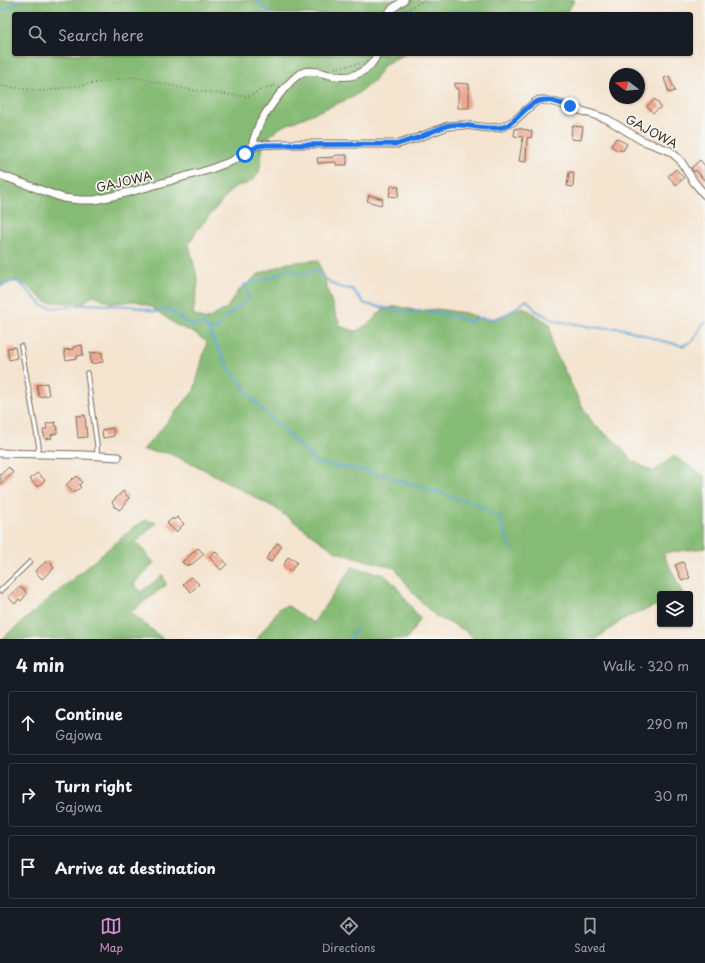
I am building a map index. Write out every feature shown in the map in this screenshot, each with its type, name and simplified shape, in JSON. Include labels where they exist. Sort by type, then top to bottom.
[{"type":"street","points":[[389,12],[404,0]]},
{"type":"street","points":[[251,149],[261,122],[296,76],[305,72],[317,71],[339,77],[347,77],[370,66],[376,57]]},
{"type":"street","name":"GAJOWA","points":[[0,175],[63,198],[95,200],[192,176],[232,161],[258,146],[280,144],[389,144],[406,142],[448,126],[464,125],[497,128],[509,124],[534,103],[545,100],[607,119],[641,140],[670,151],[680,160],[694,182],[705,195]]},
{"type":"street","points":[[0,453],[118,457]]},
{"type":"lane","points":[[21,346],[39,447],[37,454]]},
{"type":"lane","points":[[87,373],[97,456]]},
{"type":"lane","points":[[0,591],[30,562]]},
{"type":"path","points":[[403,12],[424,0]]},
{"type":"path","points":[[323,72],[376,57]]},
{"type":"path","points":[[0,86],[44,91],[134,77],[191,90],[248,97],[264,88],[290,82]]},
{"type":"green space","points":[[0,0],[575,0],[567,12],[12,12],[12,56],[401,56],[385,64],[374,81],[353,97],[281,127],[264,140],[259,172],[254,179],[246,184],[236,186],[229,193],[197,230],[189,244],[198,282],[193,314],[205,320],[226,309],[238,291],[259,274],[288,263],[318,260],[341,327],[356,331],[369,324],[382,310],[397,306],[417,311],[437,309],[465,313],[487,321],[523,307],[550,324],[552,346],[581,404],[594,425],[616,442],[633,461],[653,472],[674,456],[705,477],[705,548],[663,553],[682,591],[657,591],[657,605],[625,618],[596,639],[474,639],[466,631],[435,616],[414,594],[395,568],[336,552],[275,508],[205,470],[168,453],[143,450],[194,391],[207,342],[194,333],[176,325],[152,307],[136,301],[111,303],[94,295],[83,303],[46,302],[26,285],[14,281],[0,287]]},
{"type":"green space","points":[[146,520],[156,523],[136,542],[154,563],[134,584],[141,592],[163,575],[166,585],[131,612],[163,639],[2,639],[133,528]]},
{"type":"green space","points":[[352,567],[385,575],[395,585],[420,619],[407,639],[257,639],[280,608],[288,606],[313,623]]},
{"type":"building","points":[[669,76],[675,91],[669,93],[664,78]]},
{"type":"building","points":[[455,83],[469,84],[469,108],[458,108],[458,89],[455,88]]},
{"type":"building","points":[[655,99],[661,107],[653,113],[647,106]]},
{"type":"building","points":[[572,126],[583,127],[581,140],[571,139]]},
{"type":"building","points":[[515,128],[532,131],[531,138],[528,137],[527,140],[526,162],[519,161],[523,137],[514,136]]},
{"type":"building","points":[[616,138],[627,144],[623,151],[619,149],[618,151],[611,146]]},
{"type":"building","points":[[336,155],[347,155],[347,165],[336,165],[336,162],[318,163],[317,158],[334,157]]},
{"type":"building","points":[[700,160],[705,166],[705,181],[696,170],[694,172],[691,168]]},
{"type":"building","points":[[676,169],[684,178],[676,185],[668,176]]},
{"type":"building","points":[[569,172],[574,172],[573,187],[567,186]]},
{"type":"building","points":[[391,186],[399,187],[398,197],[389,196]]},
{"type":"building","points":[[369,195],[383,199],[381,205],[367,201]]},
{"type":"building","points":[[82,345],[83,355],[66,360],[64,350],[73,349],[73,347]]},
{"type":"building","points":[[15,347],[17,358],[9,360],[7,348]]},
{"type":"building","points":[[102,352],[103,362],[91,364],[90,353]]},
{"type":"building","points":[[47,383],[49,395],[39,397],[37,385]]},
{"type":"building","points":[[85,415],[87,437],[78,438],[76,416]]},
{"type":"building","points":[[55,422],[56,426],[58,427],[57,433],[51,435],[52,438],[45,439],[43,430],[47,429],[46,424]]},
{"type":"building","points":[[113,428],[114,436],[103,438],[102,430]]},
{"type":"building","points":[[9,467],[13,473],[0,485],[0,475]]},
{"type":"building","points":[[37,473],[45,480],[37,487],[30,479]]},
{"type":"building","points":[[77,476],[82,482],[79,485],[81,487],[73,493],[66,485]]},
{"type":"building","points":[[123,491],[129,498],[125,502],[126,504],[119,510],[114,507],[112,502]]},
{"type":"building","points":[[177,517],[184,524],[176,532],[167,523],[173,518],[174,520]]},
{"type":"building","points":[[277,543],[282,546],[271,562],[266,559]]},
{"type":"building","points":[[198,548],[204,554],[191,565],[189,564],[187,566],[182,562]]},
{"type":"building","points":[[215,551],[227,564],[221,570],[209,557]]},
{"type":"building","points":[[288,557],[297,562],[291,571],[283,566]]},
{"type":"building","points":[[47,561],[52,563],[54,568],[42,579],[35,571]]},
{"type":"building","points":[[683,562],[690,578],[682,581],[675,565]]},
{"type":"building","points":[[191,577],[199,584],[191,592],[183,584]]},
{"type":"building","points":[[20,587],[25,589],[27,594],[21,601],[19,599],[15,604],[8,597]]},
{"type":"waterway","points":[[0,11],[11,7],[21,0]]},
{"type":"waterway","points":[[255,0],[270,12]]},
{"type":"waterway","points":[[0,285],[3,283],[18,281],[43,306],[57,308],[88,304],[132,306],[157,312],[169,309],[185,322],[194,326],[202,323],[211,330],[217,329],[225,318],[249,298],[244,285],[278,275],[290,268],[301,275],[315,270],[328,281],[340,287],[352,289],[365,304],[406,312],[422,311],[450,315],[469,322],[478,318],[496,319],[507,314],[527,300],[535,310],[555,321],[600,328],[619,328],[683,346],[694,340],[705,322]]},
{"type":"waterway","points":[[209,330],[230,369],[254,401],[317,463],[361,470],[474,503],[499,517],[512,550]]},
{"type":"waterway","points":[[349,639],[358,627]]},
{"type":"route","points":[[245,154],[258,146],[280,144],[398,144],[448,126],[464,125],[490,128],[502,127],[514,121],[529,106],[539,100],[550,100],[570,106]]}]
